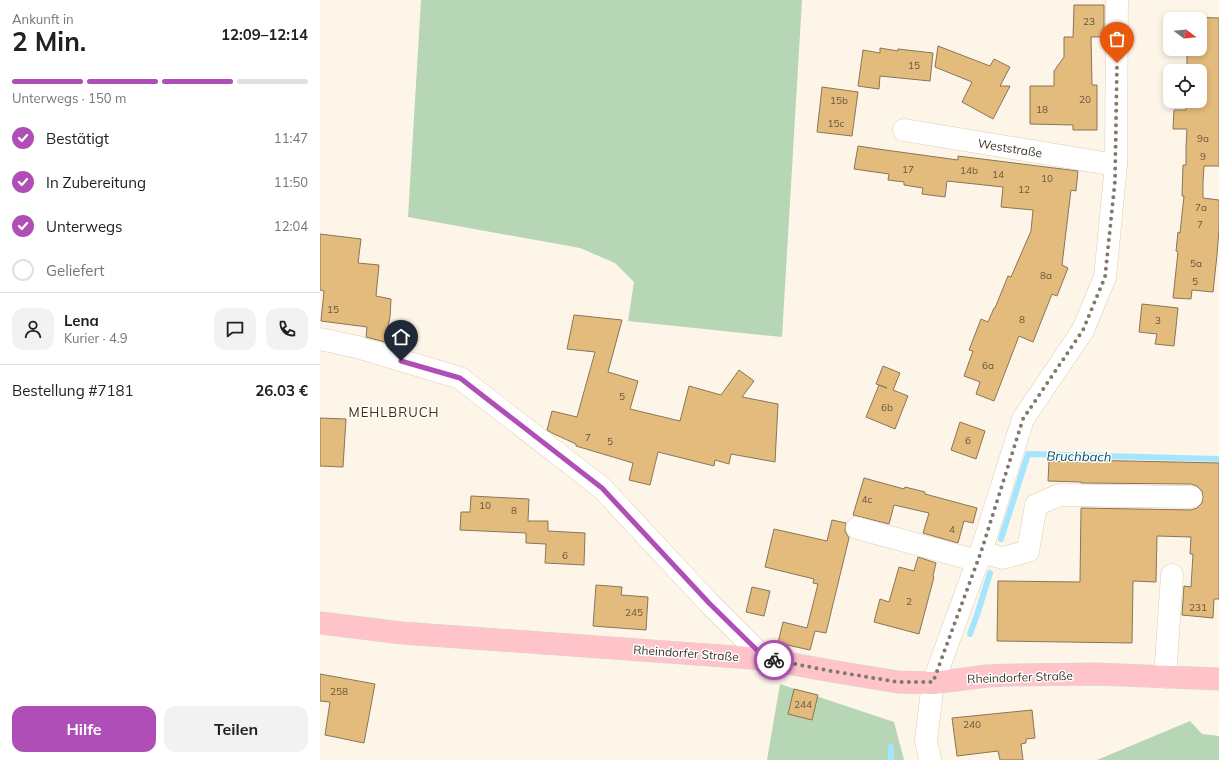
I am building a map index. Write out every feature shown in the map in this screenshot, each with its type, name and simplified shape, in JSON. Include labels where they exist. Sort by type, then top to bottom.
[{"type":"main road","name":"Rheindorfer Straße","points":[[320,623],[402,632],[765,658],[898,682],[933,682],[987,676],[1097,674],[1219,679]]},
{"type":"street","points":[[930,760],[926,740],[933,682],[980,556],[1023,419],[1083,330],[1105,277],[1116,165],[1117,0]]},
{"type":"street","name":"Weststraße","points":[[904,130],[1116,165]]},
{"type":"street","points":[[320,339],[357,347],[460,378],[602,488],[709,603],[765,658]]},
{"type":"street","points":[[857,528],[980,556],[1003,558],[1028,551],[1036,505],[1059,495],[1191,497]]},
{"type":"street","points":[[1165,677],[1172,575]]},
{"type":"green space","points":[[421,0],[802,0],[782,337],[628,321],[634,282],[615,263],[580,248],[408,217]]},
{"type":"green space","points":[[780,684],[894,722],[904,760],[767,760]]},
{"type":"green space","points":[[1190,721],[1202,734],[1219,736],[1219,760],[1097,760]]},
{"type":"building","points":[[1074,5],[1104,5],[1104,37],[1091,37],[1092,85],[1097,85],[1097,130],[1073,130],[1073,125],[1030,124],[1030,86],[1054,86],[1054,71],[1064,57],[1064,37],[1073,37]]},
{"type":"building","points":[[1207,18],[1219,18],[1219,166],[1204,166],[1203,182],[1203,198],[1219,200],[1217,255],[1213,292],[1192,290],[1191,299],[1173,298],[1178,252],[1176,251],[1178,232],[1180,233],[1184,196],[1182,196],[1183,165],[1186,165],[1187,129],[1173,129],[1174,110],[1186,110],[1186,108],[1207,108],[1207,64],[1187,64],[1187,56],[1207,56]]},
{"type":"building","points":[[938,46],[990,66],[994,59],[1010,67],[1000,86],[1010,86],[993,119],[962,102],[972,82],[935,67]]},
{"type":"building","points":[[880,48],[898,51],[898,49],[933,53],[930,81],[880,76],[879,89],[858,86],[863,50],[880,53]]},
{"type":"building","points":[[822,87],[858,92],[852,136],[817,132]]},
{"type":"building","points":[[858,146],[958,160],[958,156],[1078,171],[1076,191],[1071,190],[1062,265],[1068,268],[1057,296],[1052,294],[1033,342],[1019,336],[994,401],[976,394],[980,382],[964,376],[973,351],[969,350],[981,319],[988,322],[1008,276],[1011,277],[1031,231],[1033,210],[1001,207],[1003,187],[947,181],[945,197],[922,194],[923,188],[904,185],[904,182],[888,180],[889,174],[854,169]]},
{"type":"building","points":[[320,234],[361,239],[358,263],[379,265],[376,296],[391,299],[390,317],[385,342],[366,337],[367,327],[321,321],[324,291],[320,290]]},
{"type":"building","points":[[1142,304],[1178,308],[1174,346],[1155,344],[1157,334],[1139,332]]},
{"type":"building","points":[[574,315],[622,320],[608,372],[638,381],[630,409],[680,421],[689,386],[721,395],[739,370],[754,381],[742,397],[778,404],[775,462],[731,454],[729,464],[715,460],[714,466],[658,452],[650,485],[629,480],[633,463],[576,446],[576,444],[547,430],[552,411],[577,417],[595,352],[567,349]]},
{"type":"building","points":[[883,366],[900,373],[893,390],[908,396],[895,429],[866,417],[879,385],[876,384]]},
{"type":"building","points":[[320,418],[346,419],[343,467],[320,466]]},
{"type":"building","points":[[960,422],[985,431],[976,459],[951,450]]},
{"type":"building","points":[[1081,460],[1219,463],[1219,599],[1214,599],[1213,618],[1182,615],[1184,586],[1191,587],[1193,554],[1190,554],[1191,537],[1157,536],[1156,582],[1133,581],[1132,643],[997,641],[998,581],[1080,582],[1081,508],[1191,510],[1197,508],[1202,503],[1202,491],[1197,486],[1191,484],[1081,483],[1048,481],[1049,461],[1081,462]]},
{"type":"building","points":[[864,478],[904,489],[905,487],[925,492],[925,494],[977,508],[973,523],[964,521],[958,543],[923,533],[929,513],[894,505],[889,524],[853,515]]},
{"type":"building","points":[[471,496],[529,499],[528,521],[548,521],[548,531],[585,533],[584,565],[545,563],[546,544],[526,543],[526,533],[460,530],[461,512],[470,512]]},
{"type":"building","points":[[832,520],[846,523],[845,531],[849,538],[826,633],[815,631],[810,650],[778,643],[783,622],[807,628],[818,584],[813,583],[814,579],[765,567],[774,529],[827,541]]},
{"type":"building","points":[[918,557],[936,563],[934,577],[919,634],[874,622],[880,599],[889,602],[899,567],[914,571]]},
{"type":"building","points":[[596,585],[622,587],[621,595],[648,597],[646,630],[593,626]]},
{"type":"building","points":[[752,587],[770,591],[764,616],[746,612]]},
{"type":"building","points":[[320,674],[375,684],[364,743],[325,735],[330,702],[320,701]]},
{"type":"building","points":[[794,689],[818,695],[812,720],[788,714]]},
{"type":"building","points":[[1032,710],[1035,738],[1026,739],[1026,743],[1021,744],[1023,760],[1000,760],[998,751],[957,756],[952,718]]},
{"type":"waterway","name":"Bruchbach","points":[[1001,539],[1028,454],[1219,459]]},
{"type":"waterway","name":"Bruchbach","points":[[970,634],[990,573]]},
{"type":"waterway","name":"Bruchbach","points":[[891,747],[891,760]]},
{"type":"way so far","points":[[774,660],[898,682],[933,682],[981,552],[1023,419],[1083,330],[1105,277],[1116,165],[1117,63]]},
{"type":"district","name":"MEHLBRUCH","points":[[394,412]]},
{"type":"route","points":[[401,361],[460,378],[602,488],[709,603],[765,658],[774,660]]}]
